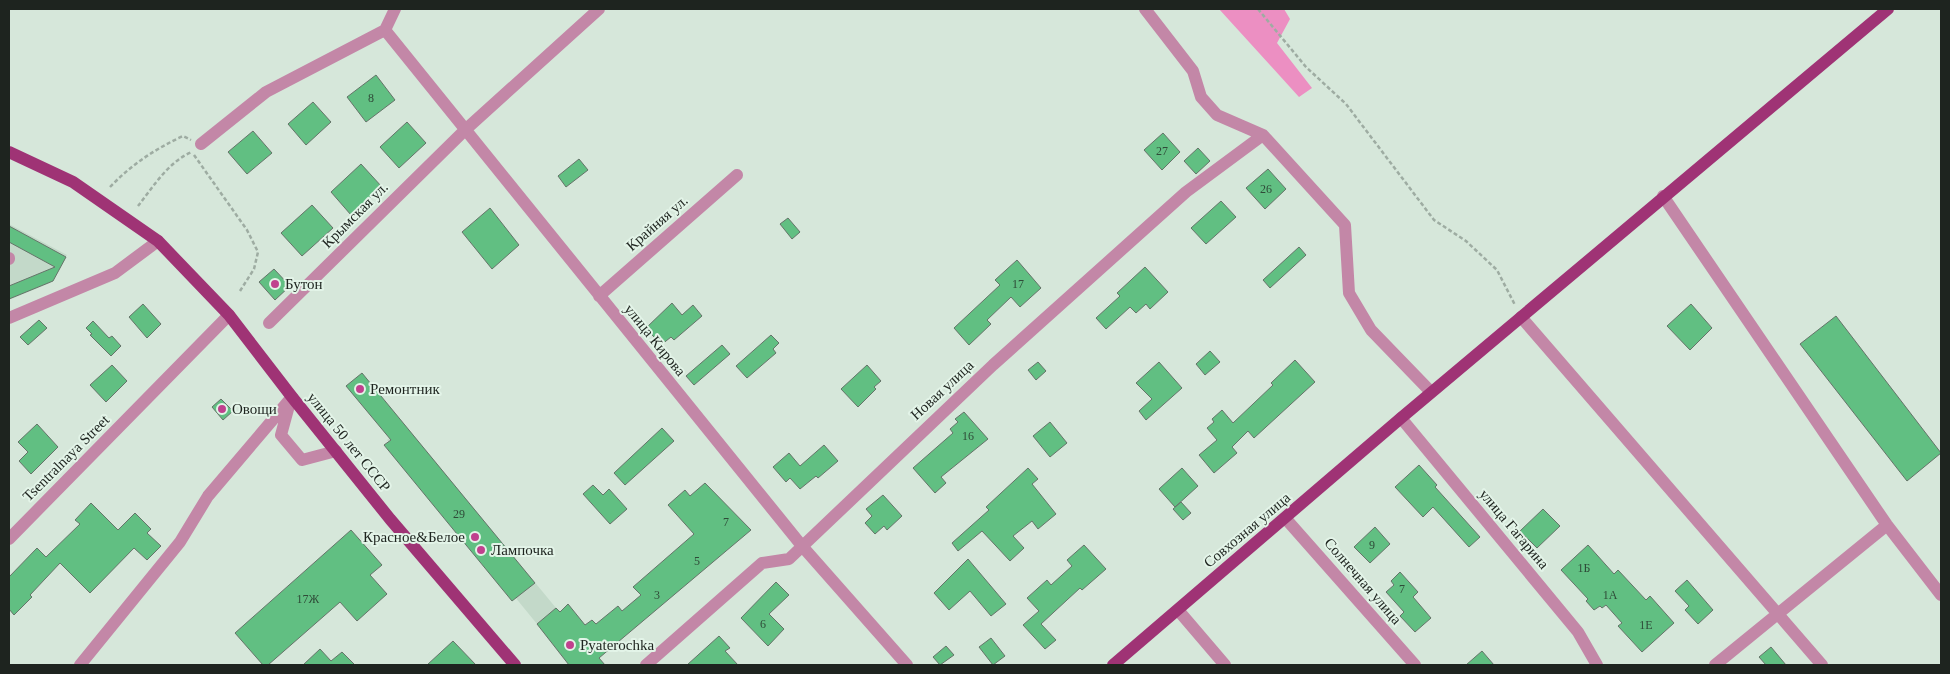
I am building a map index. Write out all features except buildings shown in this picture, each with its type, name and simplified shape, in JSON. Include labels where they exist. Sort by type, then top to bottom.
[{"type":"main road","name":"Совхозная улица","points":[[1113,665],[1520,317],[1888,9]]},
{"type":"main road","name":"улица 50 лет СССР","points":[[9,152],[73,182],[158,241],[229,315],[336,451],[515,665]]},
{"type":"street","points":[[197,148],[266,92],[385,30],[395,9]]},
{"type":"street","name":"Крымская ул.","points":[[269,323],[464,131],[599,9]]},
{"type":"street","points":[[1145,9],[1192,71],[1202,97],[1217,115],[1263,135],[1345,225],[1348,293],[1371,330],[1432,392]]},
{"type":"street","name":"улица Кирова","points":[[385,30],[464,131],[802,546],[907,665]]},
{"type":"street","name":"Новая улица","points":[[646,665],[762,563],[789,559],[993,365],[1186,192],[1263,135]]},
{"type":"street","name":"Крайняя ул.","points":[[599,296],[737,175]]},
{"type":"street","points":[[1663,196],[1887,524],[1941,595]]},
{"type":"street","points":[[9,318],[115,273],[158,241]]},
{"type":"street","points":[[9,539],[229,315]]},
{"type":"street","points":[[1520,317],[1776,615],[1822,665]]},
{"type":"street","points":[[292,397],[281,435],[302,460],[336,451]]},
{"type":"street","points":[[80,665],[180,542],[208,496],[292,397]]},
{"type":"street","name":"улица Гагарина","points":[[1401,418],[1578,632],[1597,665]]},
{"type":"street","name":"Солнечная улица","points":[[1286,519],[1415,665]]},
{"type":"street","points":[[1715,665],[1887,524]]},
{"type":"street","points":[[1178,610],[1225,665]]},
{"type":"path","points":[[1258,9],[1306,67],[1346,104],[1434,220],[1466,241],[1497,270],[1520,317]]},
{"type":"path","points":[[110,187],[122,175],[160,146],[182,136],[197,148],[218,192],[247,230],[258,252],[254,269],[240,290]]},
{"type":"path","points":[[138,206],[162,175],[183,155],[197,148]]},
{"type":"shaded area","points":[[1219,9],[1284,9],[1290,19],[1277,43],[1312,88],[1299,97]]},
{"type":"shaded area","points":[[9,224],[67,255],[50,283],[9,300]]},
{"type":"shaded area","points":[[405,425],[556,608],[537,624],[387,440]]},
{"type":"place","name":"Бутон","points":[[275,284]]},
{"type":"place","name":"Ремонтник","points":[[360,389]]},
{"type":"place","name":"Овощи","points":[[222,409]]},
{"type":"place","name":"Красное&Белое","points":[[475,537]]},
{"type":"place","name":"Лампочка","points":[[481,550]]},
{"type":"place","name":"Pyaterochka","points":[[570,645]]}]
